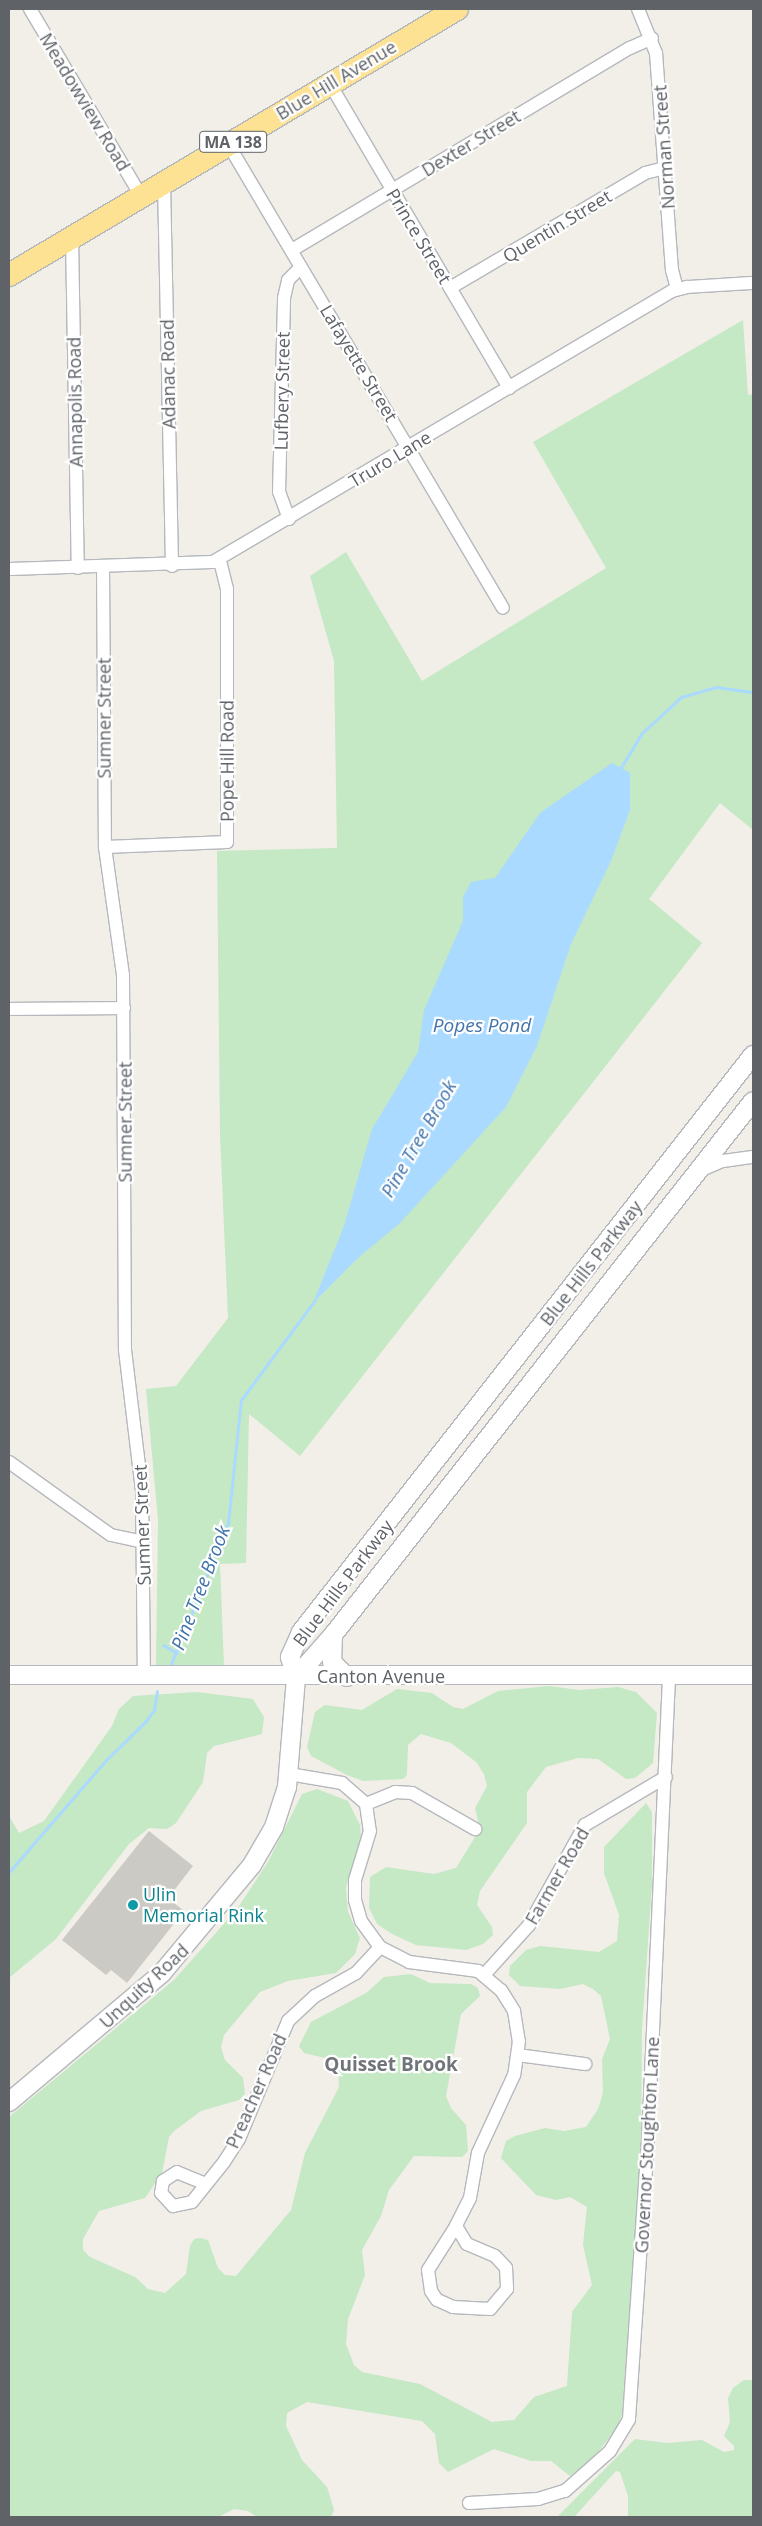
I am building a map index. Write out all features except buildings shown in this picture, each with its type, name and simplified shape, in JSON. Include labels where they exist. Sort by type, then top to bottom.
[{"type":"highway","name":"Blue Hill Avenue","points":[[9,275],[330,84],[430,16],[457,9]]},
{"type":"main road","name":"Blue Hills Parkway","points":[[296,1677],[290,1657],[307,1625],[618,1230],[753,1055]]},
{"type":"main road","name":"Blue Hills Parkway","points":[[296,1677],[333,1635],[753,1101]]},
{"type":"main road","points":[[618,1230],[640,1246]]},
{"type":"main road","points":[[307,1625],[310,1636],[316,1640],[333,1635],[332,1662],[347,1677]]},
{"type":"main road","name":"Canton Avenue","points":[[9,1676],[753,1675]]},
{"type":"main road","name":"Unquity Road","points":[[9,2102],[143,1991],[207,1924],[265,1844],[279,1814],[289,1774],[296,1677]]},
{"type":"street","name":"Meadowview Road","points":[[30,9],[141,196]]},
{"type":"street","name":"Norman Street","points":[[638,9],[652,38],[665,168],[672,270],[677,289]]},
{"type":"street","name":"Dexter Street","points":[[292,250],[622,53],[652,38]]},
{"type":"street","name":"Prince Street","points":[[330,84],[509,388]]},
{"type":"street","name":"Lafayette Street","points":[[228,144],[410,448],[503,608]]},
{"type":"street","name":"Quentin Street","points":[[450,288],[645,172],[665,168]]},
{"type":"street","name":"Adanac Road","points":[[164,182],[172,566]]},
{"type":"street","name":"Annapolis Road","points":[[72,237],[78,568]]},
{"type":"street","name":"Lufbery Street","points":[[289,519],[279,492],[284,298],[288,280],[301,266]]},
{"type":"street","name":"Truro Lane","points":[[9,569],[206,565],[220,560],[677,289],[753,283]]},
{"type":"street","name":"Pope Hill Road","points":[[105,847],[227,842],[227,589],[220,560]]},
{"type":"street","name":"Sumner Street","points":[[103,567],[105,847],[110,905],[122,966],[124,1008],[125,1350],[140,1462],[143,1542],[144,1676]]},
{"type":"street","points":[[9,1009],[124,1008]]},
{"type":"street","points":[[697,1173],[723,1161],[753,1157]]},
{"type":"street","points":[[9,1462],[111,1535],[143,1542]]},
{"type":"street","name":"Governor Stoughton Lane","points":[[469,2502],[538,2499],[565,2491],[610,2450],[629,2419],[648,2140],[666,1777],[669,1676]]},
{"type":"street","points":[[289,1774],[342,1783],[366,1804],[370,1832],[355,1880],[355,1900],[361,1921],[380,1947],[409,1962],[463,1967],[484,1975],[501,1990],[514,2011],[518,2055],[511,2084],[478,2153],[470,2198],[456,2226],[428,2270],[431,2291],[447,2306],[472,2310],[490,2309],[505,2294],[506,2268],[495,2256],[468,2244],[456,2226]]},
{"type":"street","name":"Farmer Road","points":[[484,1975],[529,1925],[585,1825],[666,1777]]},
{"type":"street","points":[[366,1804],[389,1793],[412,1793],[475,1829]]},
{"type":"street","name":"Preacher Road","points":[[206,2184],[239,2139],[288,2021],[315,1996],[356,1973],[380,1947]]},
{"type":"street","points":[[518,2055],[585,2064]]},
{"type":"green space","points":[[743,320],[748,395],[753,394],[753,830],[720,803],[649,899],[702,943],[300,1456],[249,1414],[246,1563],[220,1564],[224,1667],[156,1665],[158,1520],[146,1389],[176,1386],[228,1318],[220,1134],[217,851],[337,848],[334,661],[310,576],[346,552],[422,681],[606,568],[533,442]]},
{"type":"green space","points":[[549,1686],[579,1690],[618,1687],[636,1692],[657,1713],[653,1763],[635,1778],[626,1779],[598,1759],[578,1758],[546,1767],[527,1792],[527,1823],[480,1891],[477,1905],[492,1927],[493,1935],[483,1944],[466,1950],[416,1945],[392,1934],[377,1924],[369,1908],[370,1877],[386,1867],[434,1874],[456,1868],[480,1829],[475,1808],[487,1786],[484,1774],[476,1762],[451,1743],[421,1734],[408,1745],[407,1775],[403,1779],[363,1781],[347,1775],[311,1756],[307,1747],[315,1712],[325,1705],[362,1710],[397,1689],[432,1693],[453,1707],[463,1709],[498,1691]]},
{"type":"green space","points":[[197,1692],[253,1699],[264,1717],[262,1734],[214,1746],[207,1753],[203,1782],[176,1823],[167,1829],[149,1828],[129,1844],[56,1939],[9,1978],[9,1816],[19,1833],[44,1821],[112,1726],[119,1709],[133,1696]]},
{"type":"green space","points":[[317,1789],[348,1801],[360,1825],[361,1837],[346,1888],[348,1912],[360,1938],[355,1954],[336,1973],[288,1981],[260,1992],[224,2035],[221,2047],[225,2060],[243,2078],[245,2094],[239,2100],[201,2111],[174,2131],[169,2137],[162,2173],[145,2198],[99,2211],[83,2239],[83,2250],[90,2257],[135,2277],[148,2289],[165,2293],[186,2274],[190,2246],[194,2239],[200,2238],[208,2240],[218,2268],[225,2275],[236,2276],[291,2210],[305,2153],[339,2087],[338,2067],[329,2059],[304,2053],[299,2046],[311,2022],[366,1993],[384,1977],[411,1974],[430,1983],[471,1984],[478,1988],[480,1996],[461,2014],[446,2096],[451,2108],[466,2125],[468,2151],[462,2157],[414,2156],[389,2190],[381,2216],[362,2250],[365,2275],[348,2319],[346,2344],[354,2365],[362,2372],[420,2384],[492,2422],[514,2420],[534,2397],[567,2386],[572,2312],[592,2285],[583,2245],[587,2207],[570,2197],[556,2200],[536,2195],[501,2158],[506,2141],[515,2136],[545,2128],[564,2131],[586,2127],[598,2109],[603,2093],[602,2059],[610,2039],[601,1996],[593,1989],[583,1984],[560,1989],[520,1986],[509,1975],[510,1966],[526,1950],[540,1946],[599,1952],[617,1941],[619,1915],[604,1873],[604,1847],[646,1803],[652,1812],[652,1884],[642,2029],[641,2148],[622,2414],[618,2426],[592,2460],[570,2476],[551,2461],[531,2461],[494,2449],[448,2472],[439,2463],[435,2434],[422,2421],[307,2402],[287,2413],[286,2426],[302,2460],[327,2487],[334,2510],[331,2517],[257,2517],[248,2511],[234,2509],[218,2517],[9,2517],[9,2117],[174,1980],[237,1909],[268,1862],[302,1794]]},
{"type":"green space","points":[[744,2380],[753,2380],[753,2517],[628,2517],[628,2496],[620,2472],[616,2471],[574,2517],[557,2517],[635,2439],[667,2443],[702,2440],[724,2452],[734,2450],[734,2446],[724,2436],[730,2422],[728,2398],[733,2388]]},
{"type":"water","name":"Popes Pond","points":[[612,763],[630,773],[630,810],[611,861],[571,944],[537,1046],[506,1107],[400,1223],[359,1257],[313,1303],[344,1226],[372,1129],[418,1052],[424,1010],[463,921],[463,897],[471,882],[495,878],[540,813]]},
{"type":"waterway","name":"Pine Tree Brook","points":[[620,769],[642,733],[681,697],[716,687],[753,692]]},
{"type":"waterway","name":"Pine Tree Brook","points":[[171,1664],[228,1523],[241,1400],[315,1300]]},
{"type":"waterway","points":[[163,1645],[177,1653]]},
{"type":"waterway","name":"Pine Tree Brook","points":[[9,1872],[106,1760],[146,1721],[154,1710],[157,1691]]},
{"type":"place","name":"Ulin Memorial Rink","points":[[133,1905]]},
{"type":"district","name":"Quisset Brook","points":[[391,2065]]}]
